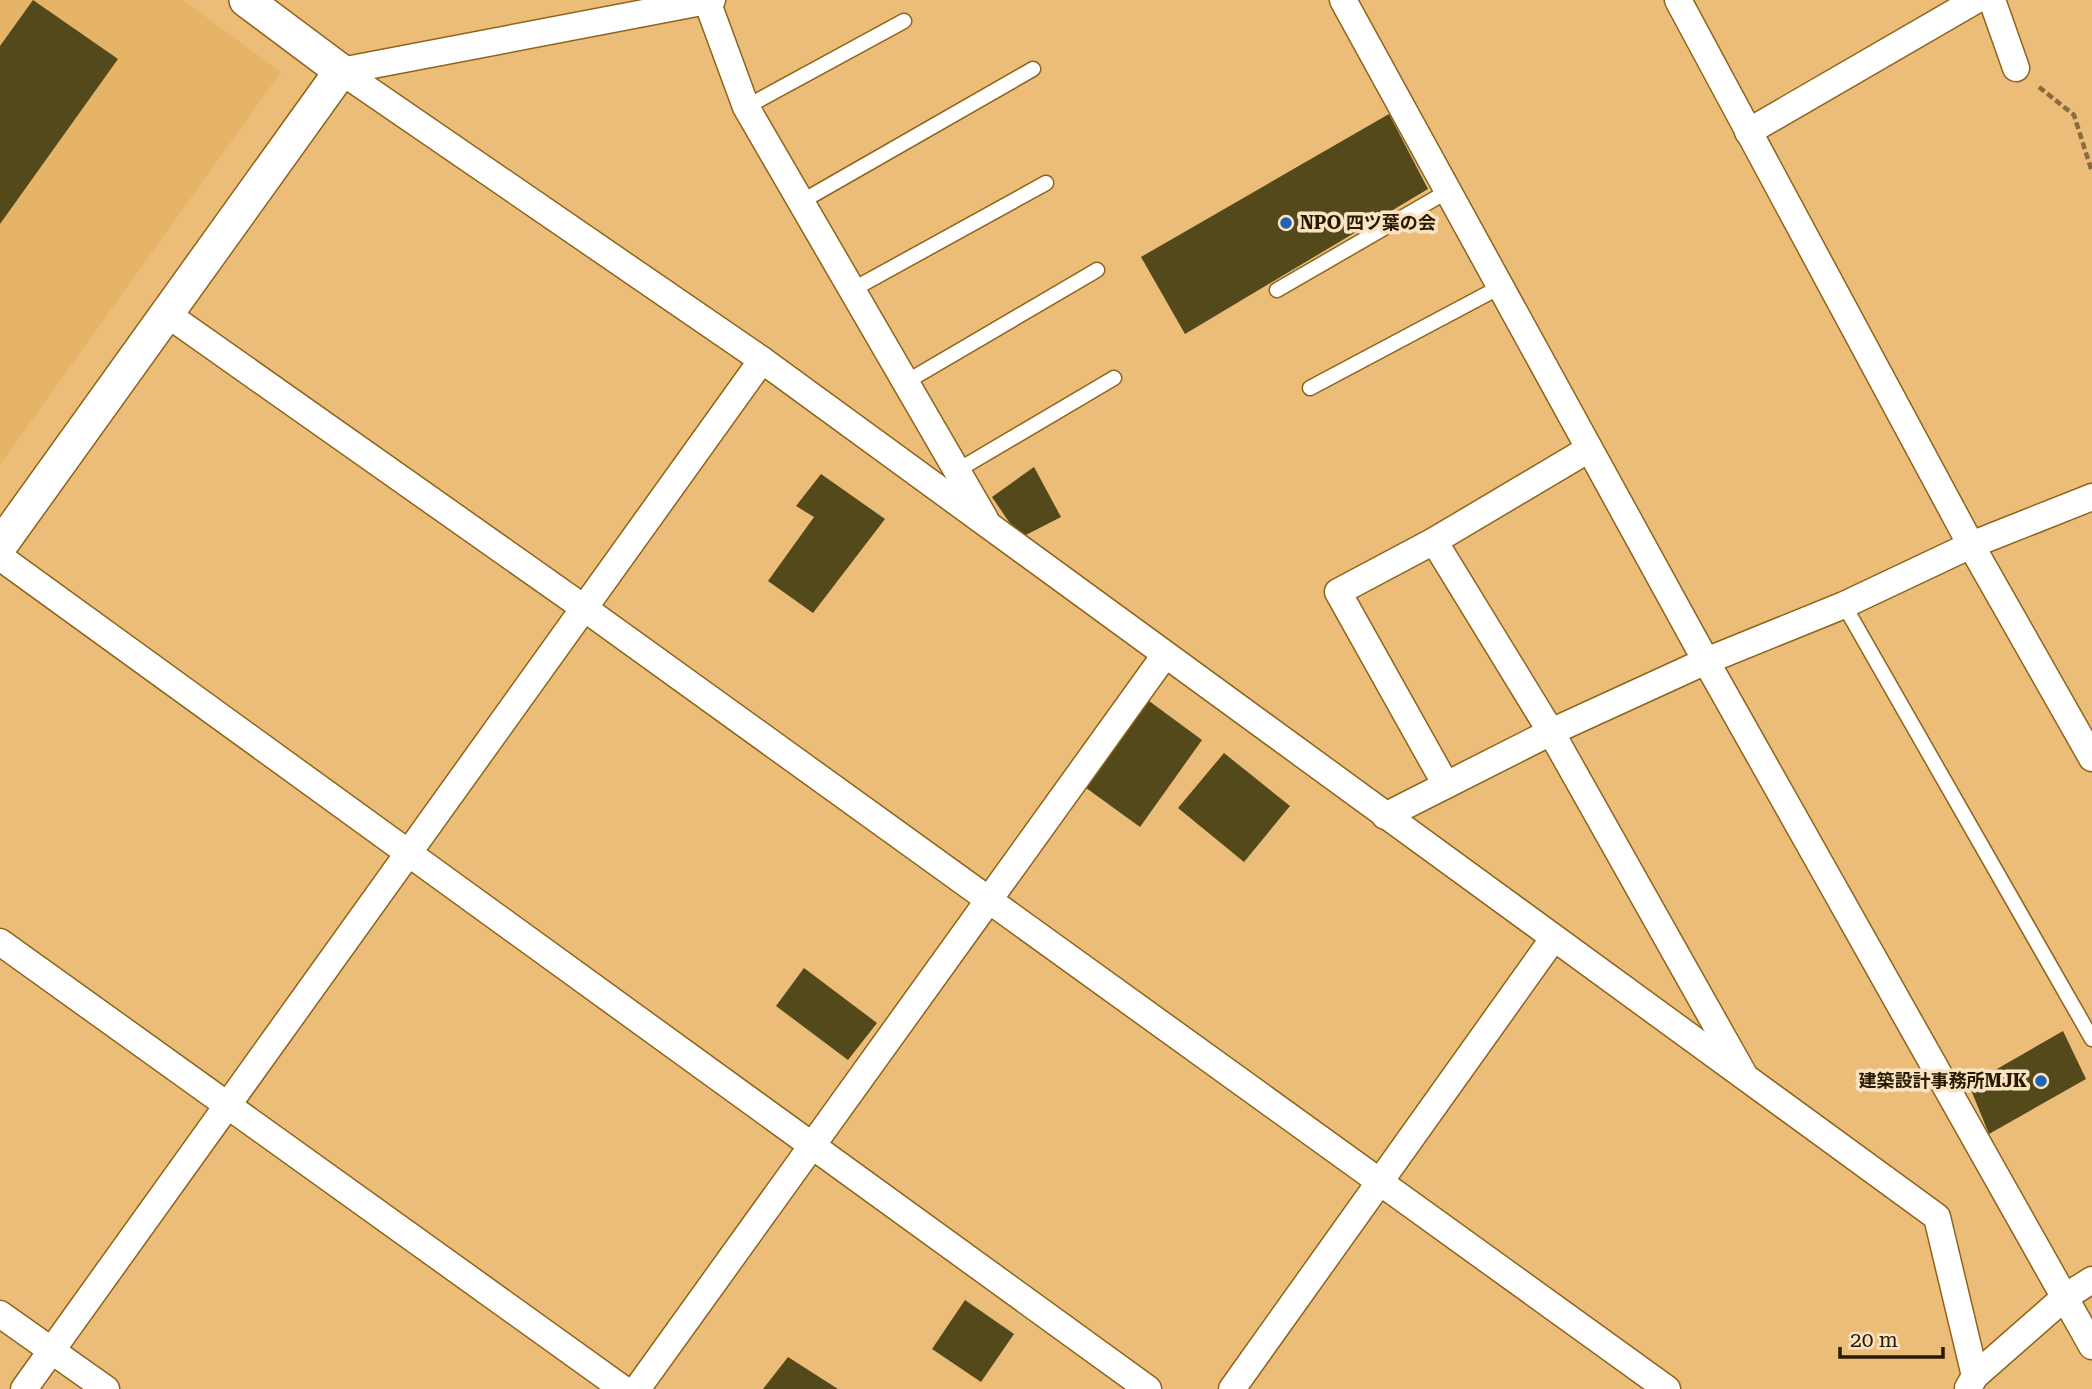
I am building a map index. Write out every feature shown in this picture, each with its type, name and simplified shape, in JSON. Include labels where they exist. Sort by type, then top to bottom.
[{"type":"street","points":[[246,0],[341,71],[762,360],[1937,1217],[1971,1382]]},
{"type":"street","points":[[0,546],[341,71],[712,0]]},
{"type":"street","points":[[1343,0],[1706,661],[2092,1346]]},
{"type":"street","points":[[1678,0],[1971,545],[2092,758]]},
{"type":"street","points":[[707,1],[746,107],[799,204],[988,525]]},
{"type":"street","points":[[1748,132],[1995,2],[2016,68]]},
{"type":"street","points":[[167,314],[584,608],[1381,1180],[1667,1389]]},
{"type":"street","points":[[24,1389],[762,360]]},
{"type":"street","points":[[1446,785],[1338,592],[1434,541],[1589,449]]},
{"type":"street","points":[[1385,816],[1550,732],[1706,661],[1844,605],[1971,545],[2092,497]]},
{"type":"street","points":[[1434,541],[1550,732],[1748,1080]]},
{"type":"street","points":[[0,557],[1148,1389]]},
{"type":"street","points":[[637,1389],[1165,655]]},
{"type":"street","points":[[1232,1389],[1553,939]]},
{"type":"street","points":[[0,942],[623,1389]]},
{"type":"street","points":[[1971,1382],[2065,1297],[2092,1280]]},
{"type":"street","points":[[0,1314],[106,1389]]},
{"type":"lane","points":[[746,107],[904,21]]},
{"type":"lane","points":[[799,204],[1033,69]]},
{"type":"lane","points":[[850,291],[1046,183]]},
{"type":"lane","points":[[1277,290],[1448,191]]},
{"type":"lane","points":[[906,382],[1097,270]]},
{"type":"lane","points":[[1310,388],[1500,287]]},
{"type":"lane","points":[[958,470],[1114,378]]},
{"type":"lane","points":[[1844,605],[2092,1039]]},
{"type":"path","points":[[2016,68],[2074,116],[2092,172]]},
{"type":"shaded area","points":[[0,0],[183,0],[281,72],[0,465]]},
{"type":"building","points":[[33,0],[118,59],[0,224],[0,46]]},
{"type":"building","name":"NPO 四ツ葉の会","points":[[1389,114],[1428,189],[1185,334],[1141,257]]},
{"type":"building","points":[[1034,467],[1061,517],[1020,538],[992,497]]},
{"type":"building","points":[[821,474],[885,519],[813,613],[768,581],[814,517],[796,506]]},
{"type":"building","points":[[1145,698],[1202,740],[1140,827],[1082,785]]},
{"type":"building","points":[[1224,753],[1290,806],[1244,862],[1178,808]]},
{"type":"building","points":[[804,968],[877,1023],[848,1060],[776,1006]]},
{"type":"building","points":[[2063,1031],[2086,1079],[1989,1134],[1969,1085]]},
{"type":"building","points":[[965,1300],[1014,1334],[981,1382],[932,1349]]},
{"type":"building","points":[[788,1357],[838,1389],[763,1389]]},
{"type":"place","name":"NPO 四ツ葉の会","points":[[1286,223]]},
{"type":"place","name":"建築設計事務所MJK","points":[[2041,1081]]}]
